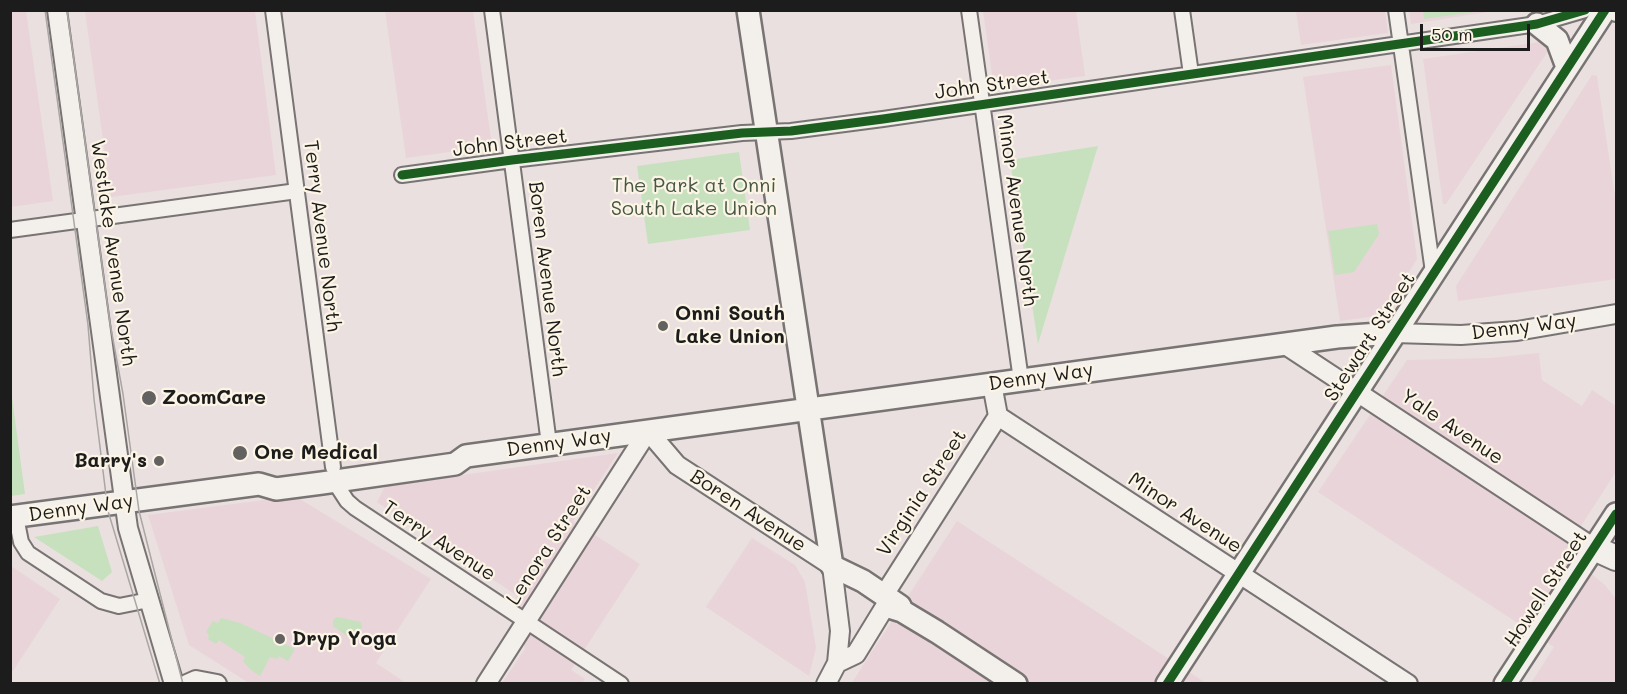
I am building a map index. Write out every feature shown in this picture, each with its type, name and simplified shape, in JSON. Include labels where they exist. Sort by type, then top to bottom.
[{"type":"highway","points":[[1594,548],[1617,558]]},
{"type":"main road","points":[[748,10],[832,566]]},
{"type":"main road","name":"Stewart Street","points":[[1167,684],[1605,10]]},
{"type":"main road","points":[[1537,24],[1557,40],[1567,67]]},
{"type":"main road","name":"Denny Way","points":[[13,517],[259,484],[275,476],[333,474],[454,450],[466,456],[1284,344],[1363,334],[1394,333]]},
{"type":"main road","name":"Howell Street","points":[[1505,684],[1617,514]]},
{"type":"main road","name":"Boren Avenue","points":[[832,566],[863,581],[891,604],[1016,684]]},
{"type":"street","name":"Westlake Avenue North","points":[[57,10],[128,528],[174,684]]},
{"type":"street","name":"Terry Avenue North","points":[[273,10],[333,474]]},
{"type":"street","name":"Boren Avenue North","points":[[492,10],[549,444]]},
{"type":"street","name":"Minor Avenue North","points":[[969,10],[1021,380]]},
{"type":"street","points":[[1182,10],[1191,74]]},
{"type":"street","points":[[1396,10],[1433,272]]},
{"type":"street","name":"John Street","points":[[402,176],[512,160],[791,131],[982,105],[1537,24],[1585,10]]},
{"type":"street","points":[[10,230],[297,191]]},
{"type":"street","name":"Denny Way","points":[[1394,333],[1480,334],[1550,326],[1617,314]]},
{"type":"street","name":"Yale Avenue","points":[[1284,344],[1594,548]]},
{"type":"street","points":[[992,384],[998,416]]},
{"type":"street","name":"Minor Avenue","points":[[998,416],[1408,684]]},
{"type":"street","name":"Virginia Street","points":[[826,684],[837,663],[856,654],[891,604],[998,416]]},
{"type":"street","name":"Boren Avenue","points":[[648,431],[677,465],[832,566]]},
{"type":"street","name":"Lenora Street","points":[[486,684],[648,431]]},
{"type":"street","name":"Terry Avenue","points":[[333,474],[347,501],[355,508],[621,684]]},
{"type":"street","points":[[13,517],[21,542],[28,552],[101,601],[118,606],[149,600]]},
{"type":"street","points":[[832,566],[840,631],[837,663]]},
{"type":"street","points":[[187,684],[196,680],[217,684]]},
{"type":"shaded area","points":[[1409,10],[1495,11],[1411,24]]},
{"type":"shaded area","points":[[10,11],[26,11],[53,201],[11,207]]},
{"type":"shaded area","points":[[85,11],[255,11],[276,175],[111,197]]},
{"type":"shaded area","points":[[385,11],[473,11],[492,146],[406,158]]},
{"type":"shaded area","points":[[983,11],[1076,11],[1085,76],[994,88]]},
{"type":"shaded area","points":[[1296,11],[1385,11],[1388,33],[1301,45]]},
{"type":"shaded area","points":[[1540,42],[1547,44],[1548,51],[1446,204],[1443,204],[1423,59]]},
{"type":"shaded area","points":[[1391,65],[1417,259],[1383,315],[1340,321],[1303,77]]},
{"type":"shaded area","points":[[1592,75],[1597,76],[1616,204],[1616,279],[1458,301],[1456,286]]},
{"type":"shaded area","points":[[1539,353],[1542,380],[1582,406],[1592,390],[1616,406],[1616,472],[1564,552],[1605,585],[1616,599],[1616,683],[1531,683],[1554,647],[1318,492],[1407,360],[1491,358]]},
{"type":"shaded area","points":[[618,453],[573,521],[640,564],[571,670],[585,679],[582,683],[502,683],[525,649],[516,595],[377,502],[385,486]]},
{"type":"shaded area","points":[[295,496],[431,579],[376,663],[406,683],[249,683],[189,645],[148,515]]},
{"type":"shaded area","points":[[957,521],[1206,683],[851,684]]},
{"type":"shaded area","points":[[752,538],[795,565],[805,582],[816,648],[809,676],[706,607]]},
{"type":"shaded area","points":[[11,566],[60,599],[13,671],[10,669]]},
{"type":"green space","points":[[1423,10],[1481,11],[1424,19]]},
{"type":"green space","points":[[1098,146],[1038,344],[1010,160]]},
{"type":"green space","name":"The Park at Onni South Lake Union","points":[[739,152],[750,230],[648,244],[637,166]]},
{"type":"green space","points":[[1377,224],[1379,234],[1354,272],[1335,275],[1328,231]]},
{"type":"green space","points":[[11,390],[25,494],[10,496]]},
{"type":"green space","points":[[98,526],[112,572],[102,581],[34,537]]},
{"type":"green space","points":[[337,617],[361,622],[362,627],[356,638],[350,638],[333,626],[333,620]]},
{"type":"green space","points":[[221,618],[240,623],[295,649],[288,661],[279,656],[277,659],[270,657],[260,676],[243,661],[245,657],[219,640],[216,644],[208,639],[209,635],[206,632],[213,621],[218,623]]},
{"type":"tram line","points":[[45,10],[88,325],[94,399],[108,511],[160,684]]},
{"type":"tram line","points":[[67,10],[110,323],[123,394],[139,511],[183,684]]},
{"type":"cycle path","points":[[402,175],[742,133],[791,131],[883,119],[1537,24],[1585,10]]},
{"type":"cycle path","points":[[1167,684],[1605,10]]},
{"type":"cycle path","points":[[1505,684],[1616,514]]},
{"type":"place","name":"Onni South Lake Union","points":[[663,326]]},
{"type":"place","name":"ZoomCare","points":[[149,398]]},
{"type":"place","name":"One Medical","points":[[240,453]]},
{"type":"place","name":"Barry's","points":[[159,461]]},
{"type":"place","name":"Dryp Yoga","points":[[280,639]]}]
